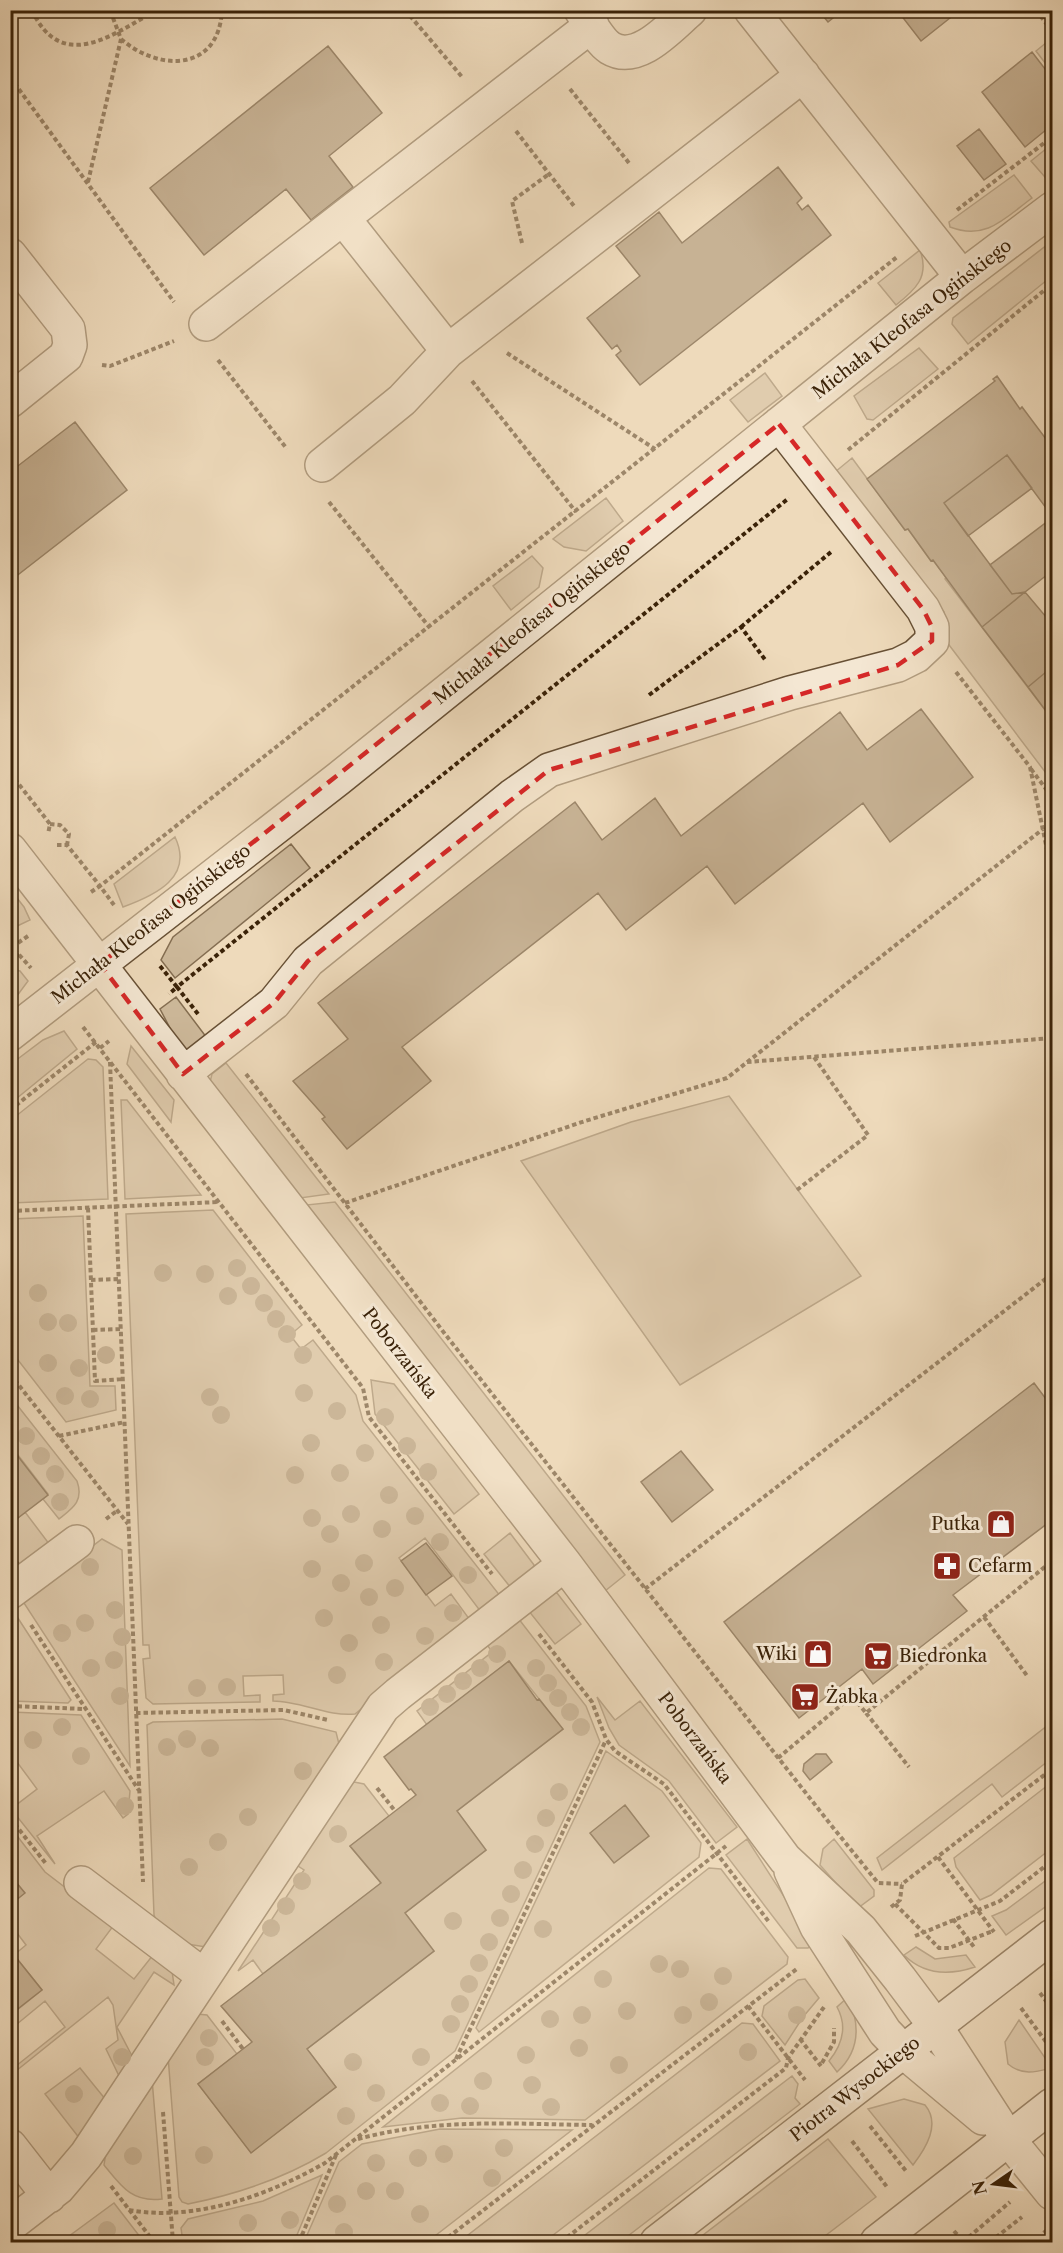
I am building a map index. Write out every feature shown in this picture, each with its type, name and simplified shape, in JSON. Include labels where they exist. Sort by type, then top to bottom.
[{"type":"street","points":[[196,330],[547,59],[586,18],[610,48],[627,52],[640,50],[690,10]]},
{"type":"street","points":[[751,10],[962,277]]},
{"type":"street","points":[[322,465],[402,400],[448,351],[803,75]]},
{"type":"street","name":"Michała Kleofasa Ogińskiego","points":[[10,1034],[338,779],[962,277],[1053,209]]},
{"type":"street","points":[[343,218],[448,351]]},
{"type":"street","points":[[10,255],[68,329],[70,345],[66,356],[10,401]]},
{"type":"street","points":[[183,1074],[274,1003],[308,961],[512,796],[549,770],[790,693],[898,665],[916,656],[932,641],[932,627],[923,609],[779,424]]},
{"type":"street","name":"Poborzańska","points":[[10,850],[565,1564],[785,1859],[861,1930],[936,2027],[1009,2140]]},
{"type":"street","points":[[10,1592],[77,1542]]},
{"type":"street","points":[[10,2225],[42,2186],[86,2155],[366,1730],[398,1694],[565,1564]]},
{"type":"street","name":"Poborzańska","points":[[785,1859],[805,1906],[885,2032],[904,2052],[1009,2140]]},
{"type":"street","points":[[81,1883],[204,1976]]},
{"type":"street","name":"Piotra Wysockiego","points":[[657,2242],[1053,1936]]},
{"type":"street","points":[[877,2242],[1053,2105]]},
{"type":"street","points":[[1009,2140],[1053,2193]]},
{"type":"street","points":[[10,2146],[42,2186]]},
{"type":"path","points":[[32,10],[43,29],[56,39],[71,44],[85,45],[102,42],[119,34],[157,10]]},
{"type":"path","points":[[110,10],[121,39],[135,51],[155,60],[184,61],[201,53],[212,44],[219,31],[222,10]]},
{"type":"path","points":[[360,10],[390,10]]},
{"type":"path","points":[[1036,10],[1053,31]]},
{"type":"path","points":[[87,183],[121,39]]},
{"type":"path","points":[[547,59],[651,192]]},
{"type":"path","points":[[10,773],[50,824],[60,825],[69,834],[67,844],[100,886],[1053,136]]},
{"type":"path","points":[[532,285],[512,201],[549,174]]},
{"type":"path","points":[[177,987],[1053,284]]},
{"type":"path","points":[[66,356],[110,366],[196,330]]},
{"type":"path","points":[[473,331],[655,449]]},
{"type":"path","points":[[448,351],[576,512]]},
{"type":"path","points":[[741,627],[860,528]]},
{"type":"path","points":[[954,670],[1053,796]]},
{"type":"path","points":[[1030,767],[1053,874]]},
{"type":"path","points":[[47,837],[50,824]]},
{"type":"path","points":[[345,1203],[585,1121],[727,1078],[1043,829]]},
{"type":"path","points":[[54,845],[67,844]]},
{"type":"path","points":[[60,913],[11,946],[96,1042],[363,1388],[369,1417],[592,1702],[606,1739],[621,1756],[664,1784],[773,1927]]},
{"type":"path","points":[[10,961],[19,954]]},
{"type":"path","points":[[746,1062],[1053,1038]]},
{"type":"path","points":[[10,1110],[96,1042]]},
{"type":"path","points":[[222,1044],[645,1590],[878,1883],[902,1884],[1053,1769]]},
{"type":"path","points":[[796,1190],[868,1135],[814,1057]]},
{"type":"path","points":[[110,1061],[145,1931]]},
{"type":"path","points":[[10,1211],[220,1202]]},
{"type":"path","points":[[88,1208],[95,1381],[123,1379]]},
{"type":"path","points":[[645,1590],[1053,1274]]},
{"type":"path","points":[[91,1280],[119,1279]]},
{"type":"path","points":[[93,1330],[121,1329]]},
{"type":"path","points":[[10,1374],[129,1525]]},
{"type":"path","points":[[59,1436],[125,1422]]},
{"type":"path","points":[[866,1713],[1053,1561]]},
{"type":"path","points":[[984,1617],[1028,1677]]},
{"type":"path","points":[[29,1623],[140,1793]]},
{"type":"path","points":[[778,1758],[852,1696],[909,1767]]},
{"type":"path","points":[[10,1706],[86,1709]]},
{"type":"path","points":[[136,1713],[284,1710],[366,1730]]},
{"type":"path","points":[[456,2059],[606,1739]]},
{"type":"path","points":[[10,1818],[52,1870],[81,1883]]},
{"type":"path","points":[[129,2210],[171,2213],[215,2206],[278,2187],[310,2171],[355,2140],[757,1821]]},
{"type":"path","points":[[913,1937],[1000,1901],[1053,1861]]},
{"type":"path","points":[[861,1930],[900,1900],[902,1884]]},
{"type":"path","points":[[895,1904],[939,1948],[949,1948],[993,1930]]},
{"type":"path","points":[[442,2242],[802,1965],[806,1970],[832,1951]]},
{"type":"path","points":[[561,2242],[786,2068],[788,2058],[800,2039],[830,2001]]},
{"type":"path","points":[[821,2066],[834,2042],[834,2024]]},
{"type":"path","points":[[800,2039],[963,2242],[1014,2198]]},
{"type":"path","points":[[162,2105],[173,2242]]},
{"type":"path","points":[[355,2140],[440,2124],[594,2125]]},
{"type":"path","points":[[299,2242],[337,2154]]},
{"type":"path","points":[[86,2155],[154,2242]]},
{"type":"highlighted area","points":[[779,424],[923,609],[932,627],[932,641],[898,665],[549,770],[308,961],[274,1003],[183,1074],[100,964]]},
{"type":"shaded area","points":[[1047,42],[1052,49],[1052,72],[1036,51]]},
{"type":"shaded area","points":[[1052,144],[1052,183],[1051,184],[1031,161]]},
{"type":"shaded area","points":[[1014,175],[1032,198],[1004,220],[985,229],[963,231],[950,227],[949,222]]},
{"type":"shaded area","points":[[1052,241],[1052,276],[968,344],[952,324],[953,318]]},
{"type":"shaded area","points":[[920,250],[923,268],[919,282],[896,305],[878,283]]},
{"type":"shaded area","points":[[919,348],[938,369],[873,420],[867,419],[854,396]]},
{"type":"shaded area","points":[[765,373],[782,396],[748,422],[730,400]]},
{"type":"shaded area","points":[[852,458],[905,530],[908,529],[931,561],[933,560],[1052,719],[1052,781],[940,633],[944,612],[835,472]]},
{"type":"shaded area","points":[[606,498],[623,521],[586,551],[564,547],[553,539]]},
{"type":"shaded area","points":[[532,556],[543,568],[539,587],[511,610],[493,586]]},
{"type":"shaded area","points":[[175,837],[180,851],[180,863],[176,874],[148,897],[123,907],[114,884]]},
{"type":"shaded area","points":[[291,844],[310,868],[175,978],[161,960],[173,937]]},
{"type":"shaded area","points":[[10,889],[24,907],[30,920],[11,929]]},
{"type":"shaded area","points":[[11,969],[20,971],[28,981],[11,1004]]},
{"type":"shaded area","points":[[176,997],[210,1042],[187,1053],[160,1009]]},
{"type":"shaded area","points":[[64,1031],[77,1049],[11,1103],[11,1064],[43,1040]]},
{"type":"shaded area","points":[[131,1046],[174,1100],[171,1122],[127,1064]]},
{"type":"shaded area","points":[[88,1059],[96,1060],[103,1067],[108,1199],[11,1203],[11,1120]]},
{"type":"shaded area","points":[[226,1063],[329,1194],[300,1198],[210,1082],[212,1074]]},
{"type":"shaded area","points":[[729,1096],[861,1276],[680,1385],[521,1161],[631,1122]]},
{"type":"shaded area","points":[[121,1100],[127,1100],[201,1195],[125,1199]]},
{"type":"shaded area","points":[[335,1202],[625,1575],[605,1591],[306,1205]]},
{"type":"shaded area","points":[[213,1210],[302,1325],[290,1335],[301,1349],[313,1340],[356,1395],[363,1421],[501,1597],[481,1612],[425,1538],[399,1558],[435,1606],[451,1594],[470,1620],[355,1714],[335,1713],[294,1703],[273,1701],[273,1695],[284,1694],[283,1675],[243,1676],[244,1696],[260,1695],[260,1702],[153,1704],[146,1698],[143,1659],[150,1658],[149,1645],[143,1645],[126,1214]]},
{"type":"shaded area","points":[[83,1216],[90,1386],[115,1386],[116,1410],[66,1422],[11,1351],[11,1219]]},
{"type":"shaded area","points":[[371,1380],[394,1384],[479,1494],[454,1514],[375,1414]]},
{"type":"shaded area","points":[[10,1396],[77,1481],[78,1499],[73,1507],[59,1519],[43,1499],[48,1494],[11,1446]]},
{"type":"shaded area","points":[[25,1512],[50,1545],[21,1566],[11,1553],[11,1524]]},
{"type":"shaded area","points":[[510,1533],[534,1565],[532,1572],[511,1588],[484,1554]]},
{"type":"shaded area","points":[[102,1539],[122,1550],[130,1766],[22,1600]]},
{"type":"shaded area","points":[[557,1593],[581,1624],[555,1644],[528,1610],[550,1594]]},
{"type":"shaded area","points":[[14,1612],[71,1700],[68,1703],[11,1701],[10,1614]]},
{"type":"shaded area","points":[[518,1618],[586,1706],[600,1742],[455,2051],[326,2153],[310,2162],[277,2178],[242,2190],[188,2204],[182,2202],[179,2197],[168,2056],[197,2014],[207,2015],[237,2054],[198,2084],[251,2152],[336,2087],[307,2049],[434,1951],[405,1913],[486,1850],[457,1811],[563,1729],[509,1661],[427,1725],[417,1711],[492,1652],[486,1643]]},
{"type":"shaded area","points":[[597,1697],[615,1720],[640,1701],[737,1827],[716,1843],[669,1781],[619,1745],[609,1728]]},
{"type":"shaded area","points":[[11,1712],[81,1715],[130,1791],[128,1814],[123,1818],[104,1791],[37,1836],[55,1864],[11,1809],[37,1789],[17,1762],[11,1766]]},
{"type":"shaded area","points":[[282,1719],[336,1732],[339,1744],[206,1947],[187,1944],[156,1920],[154,1915],[147,1725],[153,1722]]},
{"type":"shaded area","points":[[1052,1722],[1052,1758],[1002,1797],[992,1784],[882,1870],[877,1858]]},
{"type":"shaded area","points":[[606,1751],[662,1791],[701,1843],[699,1857],[479,2032],[476,2028]]},
{"type":"shaded area","points":[[354,1782],[364,1784],[389,1816],[350,1846],[381,1883],[263,1974],[253,1960],[238,1971],[304,1870],[295,1864],[348,1786]]},
{"type":"shaded area","points":[[1052,1782],[1052,1848],[991,1895],[980,1900],[956,1867],[954,1858]]},
{"type":"shaded area","points":[[11,1828],[45,1872],[114,1925],[96,1949],[134,1979],[153,1955],[172,1971],[174,1985],[154,1972],[117,2027],[133,2058],[120,2078],[106,2049],[118,2040],[113,2005],[108,1997],[11,2075],[11,2070],[65,2027],[45,2001],[11,2029],[11,2015],[42,1990],[14,1955],[26,1945],[11,1925],[11,1905],[24,1893],[11,1875]]},
{"type":"shaded area","points":[[747,1839],[814,1943],[808,1948],[797,1948],[726,1855]]},
{"type":"shaded area","points":[[834,1839],[874,1890],[874,1896],[858,1908],[820,1865],[823,1849]]},
{"type":"shaded area","points":[[709,1868],[721,1869],[788,1957],[787,1964],[585,2120],[462,2118],[383,2127]]},
{"type":"shaded area","points":[[1052,1876],[1052,1902],[1006,1935],[992,1916],[1006,1910]]},
{"type":"shaded area","points":[[916,1947],[935,1959],[966,1955],[975,1967],[955,1972],[928,1970],[904,1955]]},
{"type":"shaded area","points":[[805,1979],[819,1998],[803,2017],[785,2045],[762,2016],[764,2006],[798,1980]]},
{"type":"shaded area","points":[[848,1997],[855,2017],[856,2037],[850,2055],[837,2072],[829,2061],[842,2036],[842,2022],[837,2007]]},
{"type":"shaded area","points":[[1019,2020],[1052,2068],[1024,2072],[1008,2064],[1005,2042]]},
{"type":"shaded area","points":[[742,2023],[753,2024],[780,2061],[544,2242],[459,2242]]},
{"type":"shaded area","points":[[80,2068],[106,2100],[80,2139],[45,2094]]},
{"type":"shaded area","points":[[792,2076],[798,2084],[795,2098],[800,2104],[620,2242],[576,2242]]},
{"type":"shaded area","points":[[152,2079],[162,2199],[152,2200],[135,2196],[128,2191],[104,2165],[107,2146]]},
{"type":"shaded area","points":[[904,2099],[925,2105],[932,2120],[927,2144],[913,2165],[868,2109]]},
{"type":"shaded area","points":[[440,2129],[572,2130],[427,2242],[304,2242],[339,2162],[362,2144]]},
{"type":"shaded area","points":[[828,2139],[876,2197],[817,2242],[694,2242]]},
{"type":"shaded area","points":[[322,2175],[294,2242],[183,2242],[181,2228],[188,2219],[263,2201]]},
{"type":"shaded area","points":[[114,2203],[144,2242],[61,2242]]},
{"type":"building","points":[[818,10],[843,10],[828,22]]},
{"type":"building","points":[[897,10],[960,10],[921,41]]},
{"type":"building","points":[[328,46],[382,113],[329,156],[353,187],[311,220],[286,189],[204,255],[150,188]]},
{"type":"building","points":[[1032,52],[1052,78],[1052,125],[1025,147],[982,92]]},
{"type":"building","points":[[979,129],[1006,164],[984,180],[957,146]]},
{"type":"building","points":[[778,167],[802,198],[797,203],[802,210],[808,205],[831,235],[640,385],[616,355],[621,351],[617,345],[612,349],[587,318],[640,276],[616,246],[659,212],[682,243]]},
{"type":"building","points":[[997,376],[1020,409],[1022,407],[1052,447],[1052,516],[1007,455],[944,503],[1012,594],[1025,592],[982,627],[933,560],[931,561],[908,529],[905,530],[867,479],[995,381],[993,379]]},
{"type":"building","points":[[75,422],[127,490],[10,581],[10,472]]},
{"type":"building","points":[[1007,455],[1032,488],[968,536],[944,503]]},
{"type":"building","points":[[1052,518],[1052,571],[1025,592],[1012,594],[990,565]]},
{"type":"building","points":[[1025,592],[1052,624],[1052,667],[1028,687],[982,627]]},
{"type":"building","points":[[1052,667],[1052,719],[1028,687]]},
{"type":"building","points":[[921,709],[973,777],[890,842],[863,803],[735,904],[707,866],[626,930],[598,893],[402,1047],[431,1081],[347,1149],[322,1119],[325,1117],[293,1081],[348,1039],[318,1003],[575,802],[602,840],[655,798],[681,836],[840,712],[867,750]]},
{"type":"building","points":[[1034,1383],[1052,1407],[1052,1520],[953,1595],[967,1611],[873,1684],[862,1669],[799,1718],[724,1622]]},
{"type":"building","points":[[10,1446],[48,1495],[10,1524]]},
{"type":"building","points":[[681,1451],[713,1490],[672,1522],[641,1482]]},
{"type":"building","points":[[426,1543],[452,1576],[426,1595],[401,1561]]},
{"type":"building","points":[[10,1553],[21,1566],[10,1574]]},
{"type":"building","points":[[509,1661],[537,1700],[539,1699],[563,1729],[457,1811],[486,1850],[405,1913],[434,1951],[307,2049],[336,2087],[251,2153],[198,2084],[252,2042],[221,2006],[381,1883],[350,1846],[416,1795],[411,1789],[409,1790],[384,1757]]},
{"type":"building","points":[[816,1754],[826,1754],[832,1762],[810,1780],[803,1771],[804,1764]]},
{"type":"building","points":[[625,1805],[649,1836],[614,1863],[590,1833]]},
{"type":"building","points":[[10,1875],[25,1893],[10,1905]]},
{"type":"building","points":[[14,1955],[42,1990],[10,2015],[10,1958]]},
{"type":"place","name":"Putka","points":[[1001,1524]]},
{"type":"place","name":"Cefarm","points":[[947,1566]]},
{"type":"place","name":"Wiki","points":[[818,1654]]},
{"type":"place","name":"Biedronka","points":[[878,1656]]},
{"type":"place","name":"Żabka","points":[[805,1697]]}]
